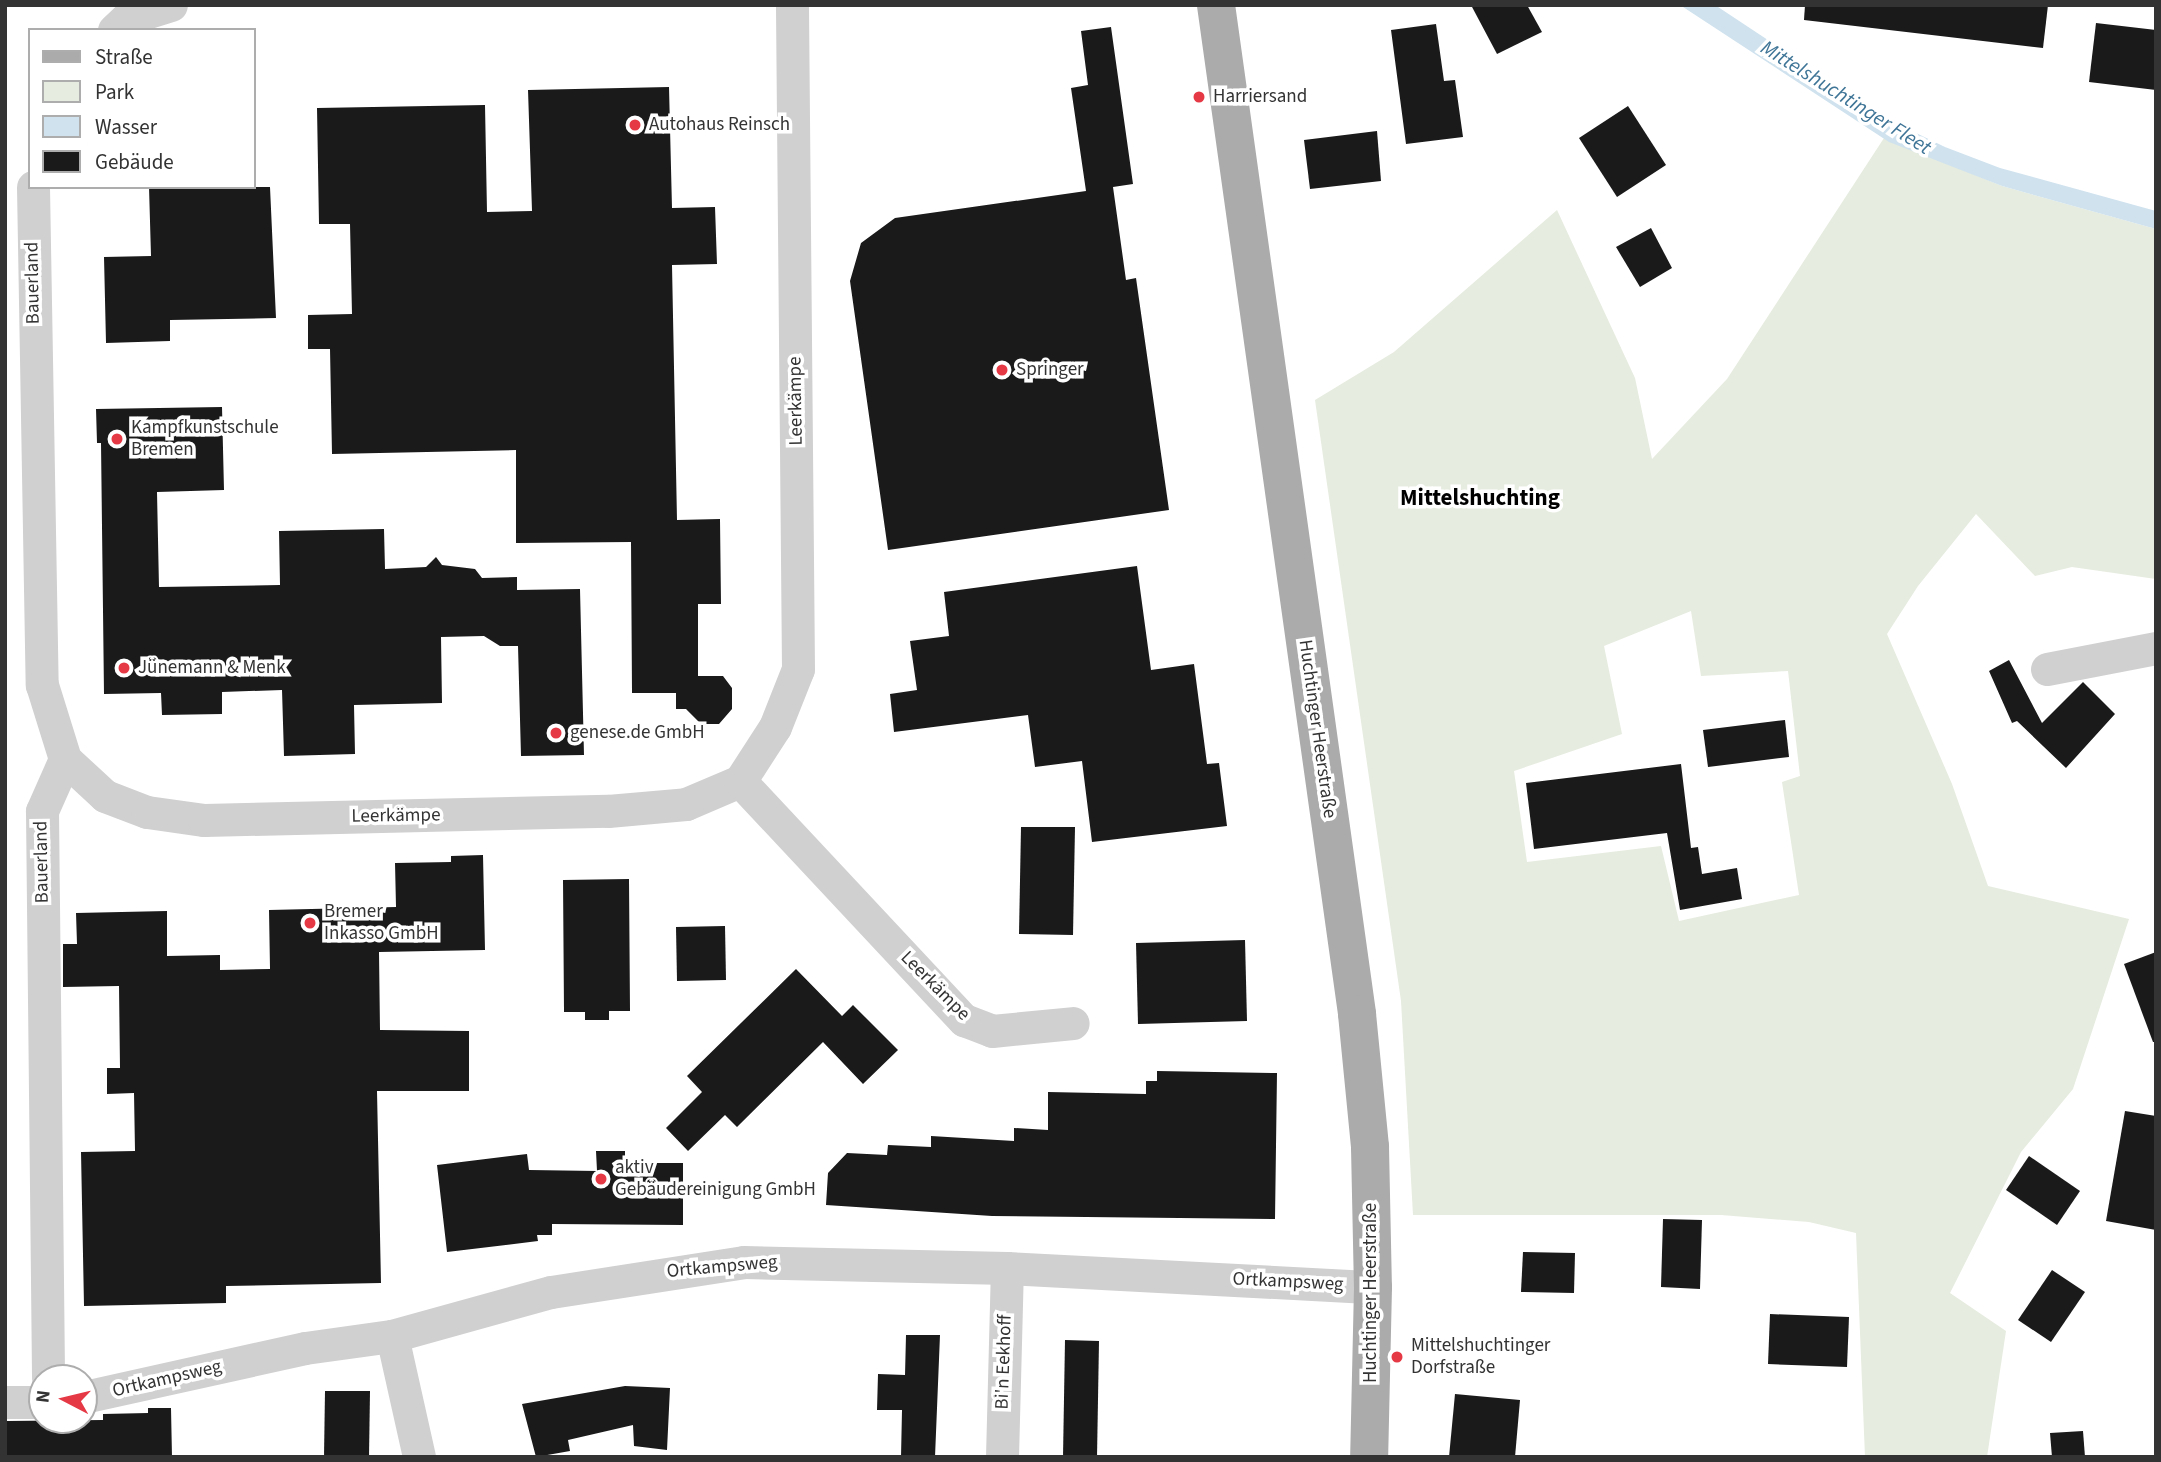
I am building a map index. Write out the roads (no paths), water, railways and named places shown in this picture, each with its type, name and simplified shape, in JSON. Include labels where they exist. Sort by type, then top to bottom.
[{"type":"main road","name":"Huchtinger Heerstraße","points":[[1216,5],[1357,1014],[1370,1147],[1373,1287],[1369,1457]]},
{"type":"street","points":[[116,28],[126,19],[171,5]]},
{"type":"street","name":"Leerkämpe","points":[[65,759],[105,796],[147,812],[204,820],[608,811],[687,804],[740,781],[775,727],[798,669],[792,5]]},
{"type":"street","name":"Bauerland","points":[[33,189],[42,685],[65,759],[42,811],[48,1364]]},
{"type":"street","points":[[2047,669],[2156,648]]},
{"type":"street","name":"Leerkämpe","points":[[740,781],[964,1020],[992,1031],[1073,1023]]},
{"type":"street","name":"Ortkampsweg","points":[[98,1393],[305,1348],[392,1336],[551,1292],[744,1262],[1007,1268],[1373,1287]]},
{"type":"street","name":"Bi'n Eekhoff","points":[[1002,1457],[1007,1268]]},
{"type":"street","points":[[392,1336],[419,1457]]},
{"type":"street","points":[[5,1402],[28,1402]]},
{"type":"water","name":"Mittelshuchtinger Fleet","points":[[1680,5],[1715,5],[1887,119],[1945,147],[2000,168],[2156,211],[2156,229],[2002,186],[1889,142]]},
{"type":"place","name":"Harriersand","points":[[1199,97]]},
{"type":"place","name":"Autohaus Reinsch","points":[[635,125]]},
{"type":"place","name":"Springer","points":[[1002,370]]},
{"type":"place","name":"Kampfkunstschule Bremen","points":[[117,439]]},
{"type":"place","name":"Jünemann & Menk","points":[[124,668]]},
{"type":"place","name":"genese.de GmbH","points":[[556,733]]},
{"type":"place","name":"Bremer Inkasso GmbH","points":[[310,923]]},
{"type":"place","name":"aktiv Gebäudereinigung GmbH","points":[[601,1179]]},
{"type":"place","name":"Mittelshuchtinger Dorfstraße","points":[[1397,1357]]},
{"type":"district","name":"Mittelshuchting","points":[[1480,498]]}]
